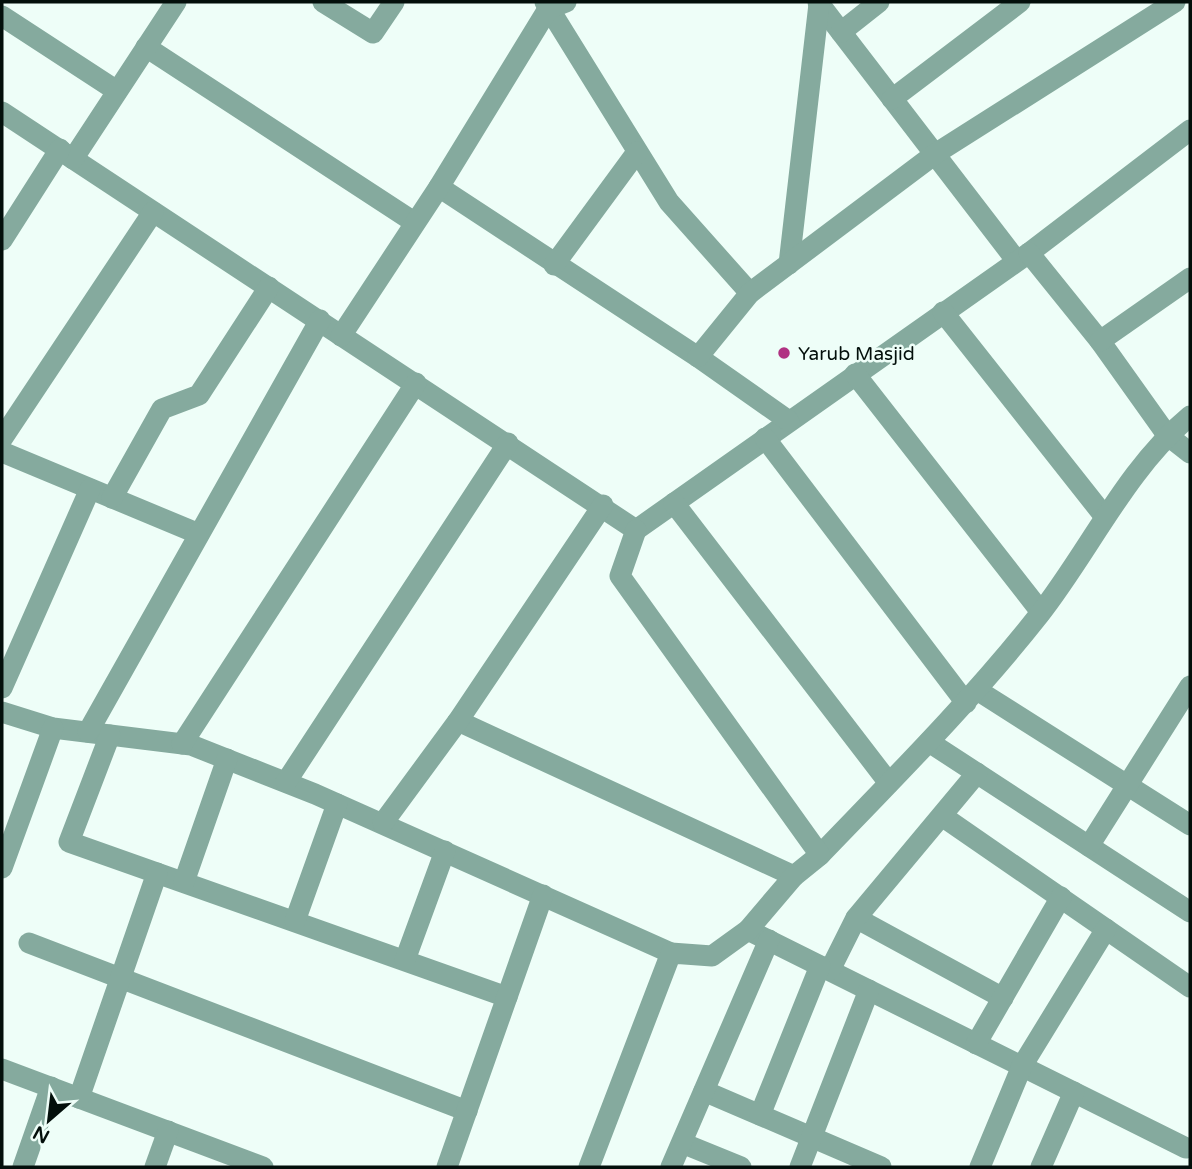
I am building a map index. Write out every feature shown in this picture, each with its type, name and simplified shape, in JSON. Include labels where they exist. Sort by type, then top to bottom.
[{"type":"street","points":[[2,240],[117,91],[176,2]]},
{"type":"street","points":[[323,2],[373,33],[394,2]]},
{"type":"street","points":[[841,32],[879,2]]},
{"type":"street","points":[[892,99],[1020,2]]},
{"type":"street","points":[[698,357],[750,293],[934,155],[1175,2]]},
{"type":"street","points":[[819,3],[934,155],[1100,341],[1167,435],[1190,453]]},
{"type":"street","points":[[789,264],[819,3]]},
{"type":"street","points":[[341,336],[439,187],[553,4],[669,202],[750,293]]},
{"type":"street","points":[[2,16],[117,91]]},
{"type":"street","points":[[146,47],[414,222]]},
{"type":"street","points":[[2,112],[603,505],[636,530]]},
{"type":"street","points":[[820,855],[620,576],[636,530],[1023,257],[1190,130]]},
{"type":"street","points":[[554,265],[638,152]]},
{"type":"street","points":[[439,187],[554,265],[698,357],[789,421]]},
{"type":"street","points":[[2,439],[153,212]]},
{"type":"street","points":[[1100,341],[1190,278]]},
{"type":"street","points":[[112,498],[162,409],[199,395],[269,287]]},
{"type":"street","points":[[943,312],[1105,517]]},
{"type":"street","points":[[88,733],[320,320]]},
{"type":"street","points":[[855,374],[1041,612]]},
{"type":"street","points":[[182,744],[416,383]]},
{"type":"street","points":[[2,712],[53,728],[182,744],[227,759],[445,851],[671,953],[712,957],[748,930],[794,876],[820,855],[972,696],[1041,612],[1105,517],[1167,435],[1190,416]]},
{"type":"street","points":[[765,438],[972,696],[1130,786],[1190,825]]},
{"type":"street","points":[[286,782],[508,443]]},
{"type":"street","points":[[2,452],[199,534]]},
{"type":"street","points":[[2,688],[90,489]]},
{"type":"street","points":[[674,503],[889,783]]},
{"type":"street","points":[[383,824],[458,721],[603,505]]},
{"type":"street","points":[[1089,846],[1130,786],[1190,687]]},
{"type":"street","points":[[458,721],[794,876]]},
{"type":"street","points":[[2,868],[11,812],[53,728]]},
{"type":"street","points":[[110,735],[69,842],[507,997]]},
{"type":"street","points":[[929,742],[1190,912]]},
{"type":"street","points":[[184,882],[227,759]]},
{"type":"street","points":[[760,1115],[825,968],[856,918],[977,773]]},
{"type":"street","points":[[295,922],[337,804]]},
{"type":"street","points":[[942,816],[1190,987]]},
{"type":"street","points":[[405,960],[445,851]]},
{"type":"street","points":[[79,1098],[157,873]]},
{"type":"street","points":[[447,1167],[543,895]]},
{"type":"street","points":[[976,1044],[1061,897]]},
{"type":"street","points":[[856,918],[1003,998]]},
{"type":"street","points":[[980,1167],[1022,1066],[1105,929]]},
{"type":"street","points":[[748,930],[1074,1092],[1185,1152]]},
{"type":"street","points":[[671,1167],[769,940]]},
{"type":"street","points":[[29,943],[467,1111]]},
{"type":"street","points":[[589,1167],[671,953]]},
{"type":"street","points":[[800,1167],[869,990]]},
{"type":"street","points":[[2,1069],[263,1167]]},
{"type":"street","points":[[23,1167],[51,1087]]},
{"type":"street","points":[[704,1091],[881,1167]]},
{"type":"street","points":[[1041,1167],[1074,1092]]},
{"type":"street","points":[[155,1167],[168,1131]]},
{"type":"street","points":[[682,1143],[741,1167]]},
{"type":"place","name":"Yarub Masjid","points":[[784,353]]}]
